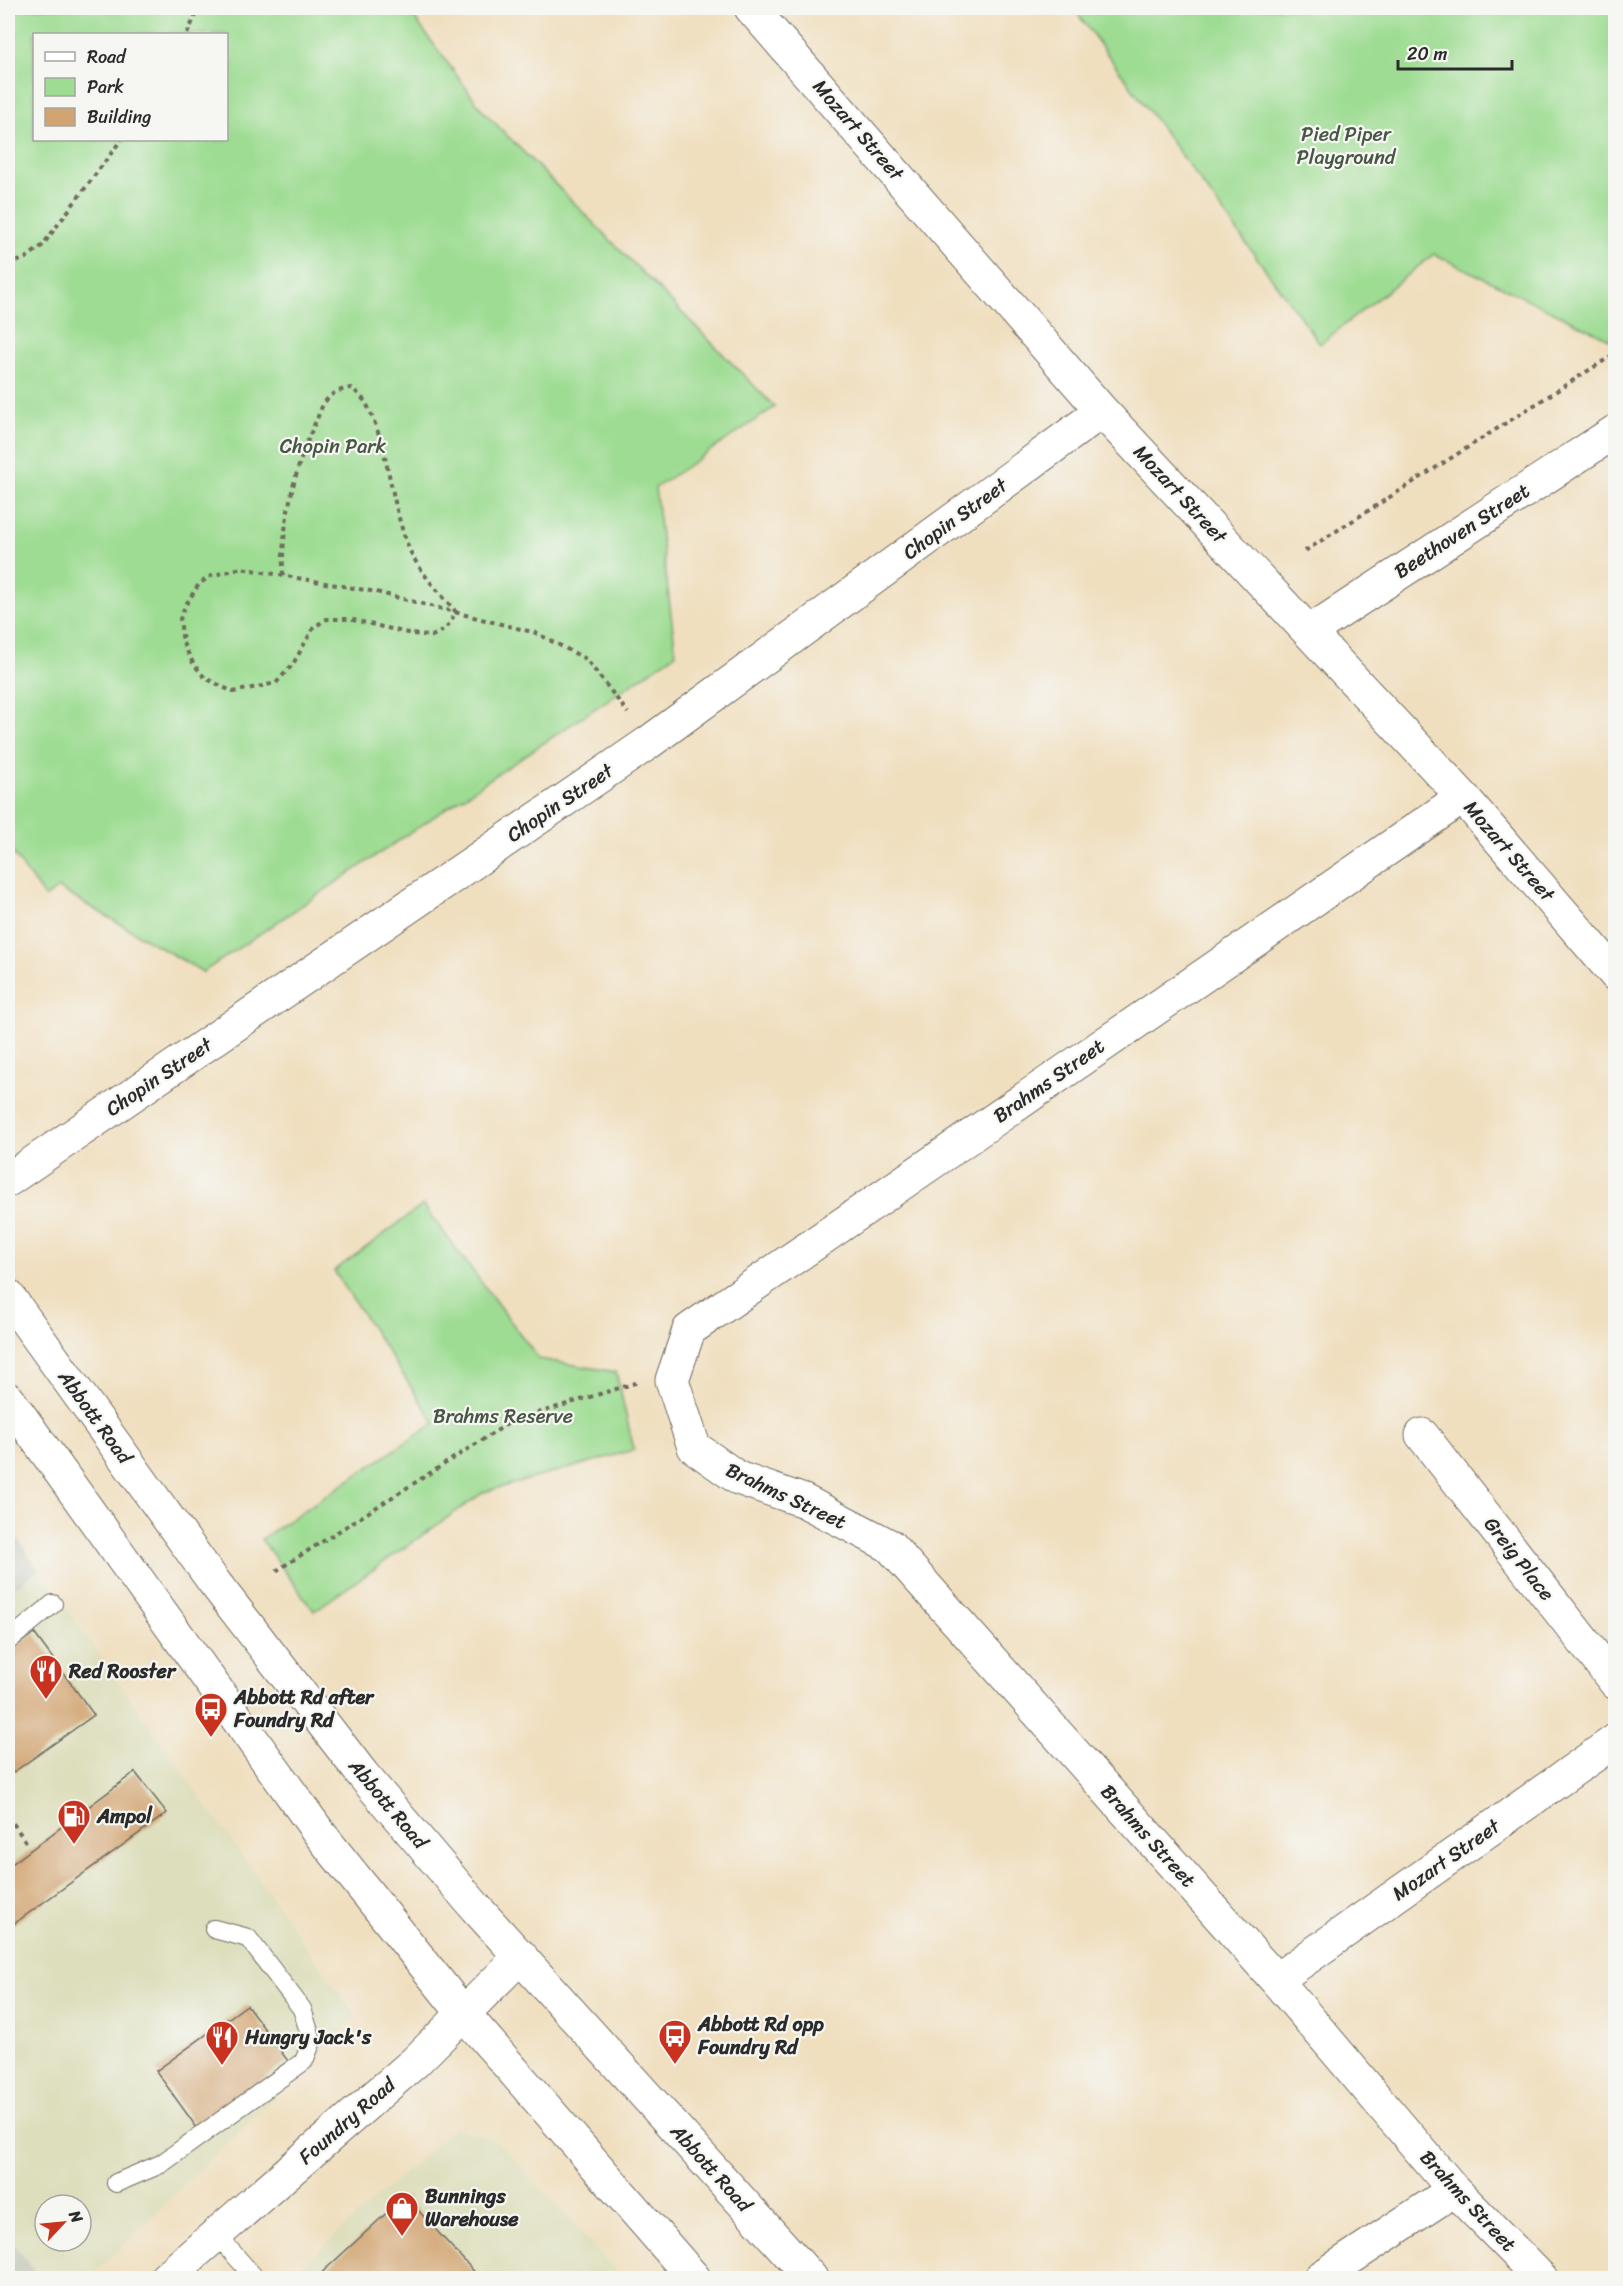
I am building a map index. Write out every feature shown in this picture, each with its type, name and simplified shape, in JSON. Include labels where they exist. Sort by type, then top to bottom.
[{"type":"street","name":"Mozart Street","points":[[751,8],[1102,411],[1462,797],[1616,975]]},
{"type":"street","name":"Chopin Street","points":[[8,1180],[648,743],[1102,411]]},
{"type":"street","name":"Beethoven Street","points":[[1309,632],[1616,431]]},
{"type":"street","name":"Brahms Street","points":[[1462,797],[689,1330],[672,1380],[694,1447],[738,1478],[804,1501],[890,1546],[1276,1980],[1454,2190],[1541,2278]]},
{"type":"street","name":"Abbott Road","points":[[8,1296],[214,1582],[363,1775],[476,1908],[811,2278]]},
{"type":"street","points":[[8,1399],[320,1834],[463,2013],[694,2278]]},
{"type":"street","name":"Greig Place","points":[[1422,1435],[1616,1683]]},
{"type":"street","name":"Mozart Street","points":[[1276,1980],[1616,1740]]},
{"type":"street","name":"Foundry Road","points":[[166,2278],[415,2062],[520,1956]]},
{"type":"street","points":[[1320,2278],[1454,2190]]},
{"type":"lane","points":[[8,1641],[53,1604]]},
{"type":"lane","points":[[116,2183],[161,2164],[304,2061],[312,2041],[302,2009],[248,1938],[214,1929]]},
{"type":"lane","points":[[216,2235],[255,2278]]},
{"type":"path","points":[[187,33],[199,8]]},
{"type":"path","points":[[8,265],[26,258],[42,246],[120,141]]},
{"type":"path","points":[[1305,551],[1616,352]]},
{"type":"path","points":[[283,575],[284,535],[291,498],[308,437],[325,402],[340,389],[352,388],[366,403],[386,457],[397,512],[408,547],[425,575],[456,612]]},
{"type":"path","points":[[456,612],[446,629],[432,636],[412,634],[349,619],[327,619],[314,627],[293,664],[276,682],[254,689],[232,692],[205,678],[193,663],[180,631],[180,620],[185,606],[200,584],[211,576],[241,568],[376,592],[456,612],[536,633],[586,658],[616,695]]},
{"type":"path","points":[[276,1571],[512,1420],[634,1382],[672,1380]]},
{"type":"path","points":[[8,1816],[26,1842]]},
{"type":"shaded area","points":[[8,1524],[39,1570],[8,1593]]},
{"type":"shaded area","points":[[39,1570],[356,2016],[90,2278],[40,2278],[8,2236],[8,1593]]},
{"type":"shaded area","points":[[454,2128],[489,2137],[504,2147],[622,2278],[288,2278]]},
{"type":"shaded area","points":[[8,2236],[40,2278],[8,2278]]},
{"type":"green space","name":"Chopin Park","points":[[8,8],[407,8],[483,111],[775,407],[655,488],[676,654],[203,972],[58,888],[45,898],[8,846]]},
{"type":"green space","name":"Pied Piper Playground","points":[[1615,8],[1615,342],[1434,254],[1320,344],[1074,9]]},
{"type":"green space","name":"Brahms Reserve","points":[[423,1205],[539,1359],[616,1372],[634,1450],[484,1492],[314,1611],[261,1539],[435,1423],[334,1271]]},
{"type":"building","points":[[34,1633],[94,1715],[8,1776],[8,1652]]},
{"type":"building","points":[[135,1772],[167,1813],[8,1928],[8,1867]]},
{"type":"building","name":"Hungry Jack's","points":[[247,2005],[288,2061],[197,2128],[156,2071]]},
{"type":"building","name":"Bunnings Warehouse","points":[[405,2196],[480,2278],[316,2278]]},
{"type":"place","name":"Red Rooster","points":[[46,1700]]},
{"type":"place","name":"Abbott Rd after Foundry Rd","points":[[211,1738]]},
{"type":"place","name":"Ampol","points":[[74,1845]]},
{"type":"place","name":"Abbott Rd opp Foundry Rd","points":[[675,2065]]},
{"type":"place","name":"Hungry Jack's","points":[[222,2066]]},
{"type":"place","name":"Bunnings Warehouse","points":[[402,2237]]}]
